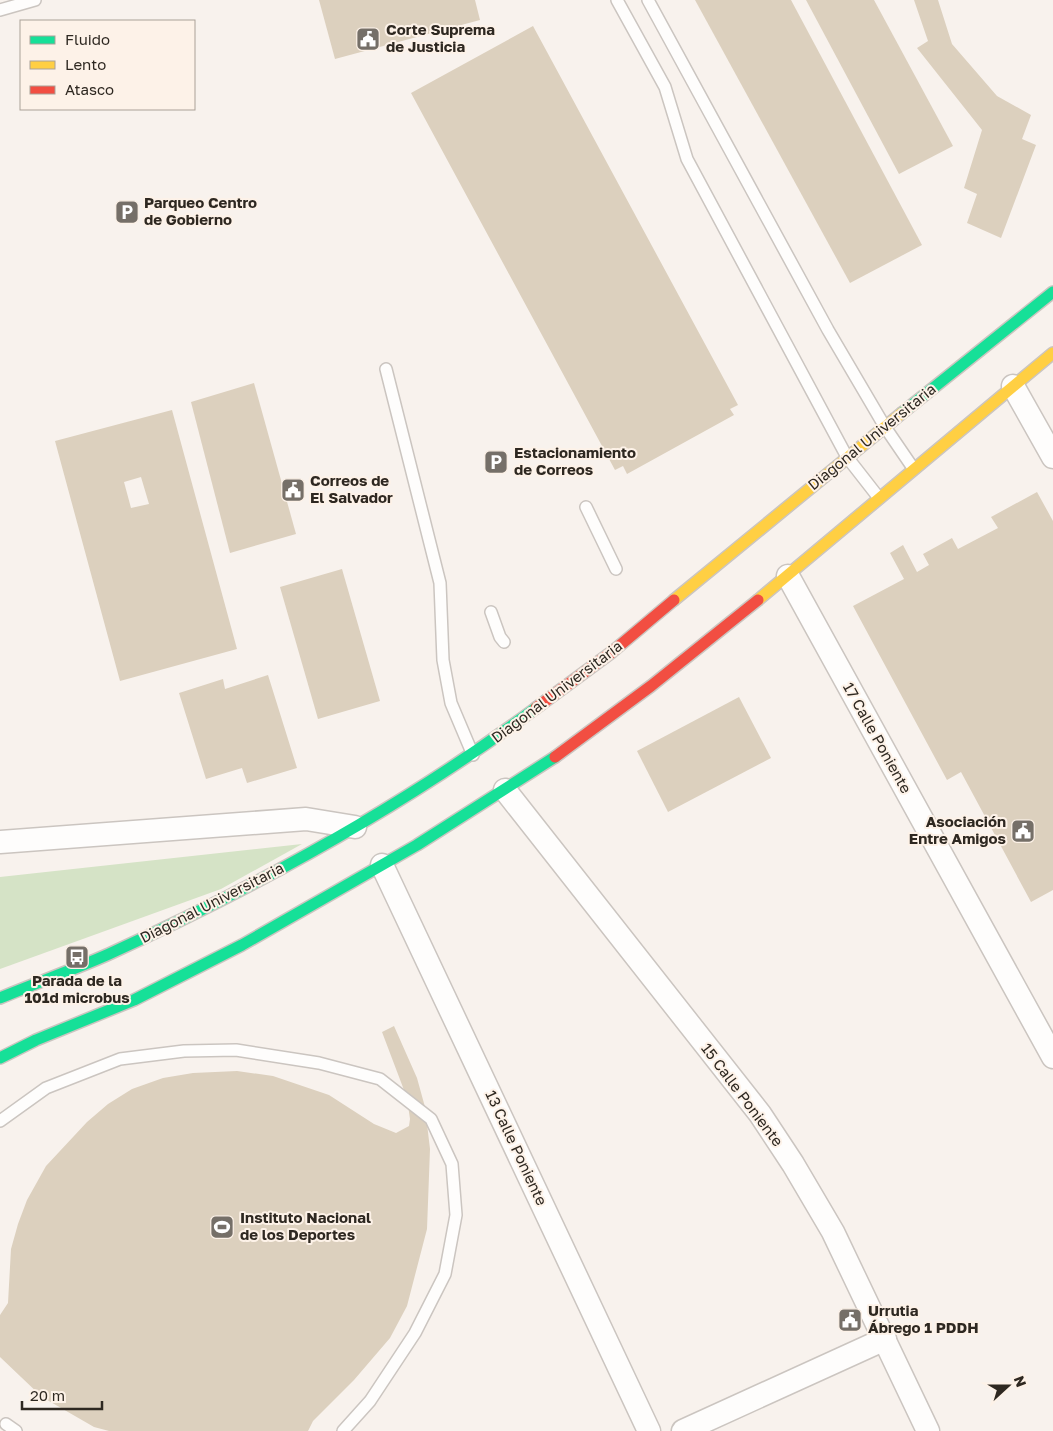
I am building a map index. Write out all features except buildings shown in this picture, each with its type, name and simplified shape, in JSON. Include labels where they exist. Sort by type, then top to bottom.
[{"type":"main road","name":"Diagonal Universitaria","points":[[0,998],[107,955],[237,892],[355,827],[474,755],[612,652],[847,457],[1053,292]]},
{"type":"main road","points":[[2,1056],[150,992],[268,932],[505,790],[578,740],[649,687],[788,576],[913,468],[1053,353]]},
{"type":"street","points":[[1013,386],[1053,457]]},
{"type":"street","name":"17 Calle Poniente","points":[[788,576],[1053,1056]]},
{"type":"street","name":"15 Calle Poniente","points":[[505,790],[760,1114],[833,1232],[928,1431]]},
{"type":"street","points":[[0,842],[306,819],[355,827]]},
{"type":"street","name":"13 Calle Poniente","points":[[382,865],[649,1431]]},
{"type":"street","points":[[683,1431],[885,1339]]},
{"type":"lane","points":[[0,10],[35,0]]},
{"type":"lane","points":[[617,0],[665,87],[687,159],[847,457],[879,498]]},
{"type":"lane","points":[[648,0],[828,330],[885,427],[913,468]]},
{"type":"lane","points":[[386,369],[440,583],[443,660],[451,704],[474,755]]},
{"type":"lane","points":[[586,507],[616,569]]},
{"type":"lane","points":[[491,612],[500,637],[504,642]]},
{"type":"lane","points":[[0,1120],[46,1088],[120,1059],[184,1051],[236,1050],[319,1063],[380,1079],[431,1119],[452,1164],[456,1215],[444,1274],[415,1333],[370,1400],[343,1431]]},
{"type":"lane","points":[[6,1424],[16,1431]]},
{"type":"green space","points":[[302,844],[221,889],[0,969],[0,877]]},
{"type":"traffic: fast","points":[[902,413],[1053,292]]},
{"type":"traffic: fast","points":[[0,998],[109,954],[220,901],[275,872],[382,811],[435,778],[536,708]]},
{"type":"traffic: fast","points":[[0,1058],[36,1040],[134,1000],[242,945],[417,845],[555,757]]},
{"type":"traffic: slow","points":[[758,600],[1053,353]]},
{"type":"traffic: slow","points":[[674,600],[902,413]]},
{"type":"traffic: jam","points":[[536,708],[612,652],[674,600]]},
{"type":"traffic: jam","points":[[555,757],[651,686],[758,600]]},
{"type":"place","name":"Corte Suprema de Justicia","points":[[368,39]]},
{"type":"place","name":"Parqueo Centro de Gobierno","points":[[127,212]]},
{"type":"place","name":"Estacionamiento de Correos","points":[[496,462]]},
{"type":"place","name":"Correos de El Salvador","points":[[293,490]]},
{"type":"place","name":"Asociación Entre Amigos","points":[[1023,831]]},
{"type":"place","name":"Parada de la 101d microbus","points":[[77,957]]},
{"type":"place","name":"Instituto Nacional de los Deportes","points":[[222,1227]]},
{"type":"place","name":"Urrutia Ábrego 1 PDDH","points":[[850,1320]]}]
